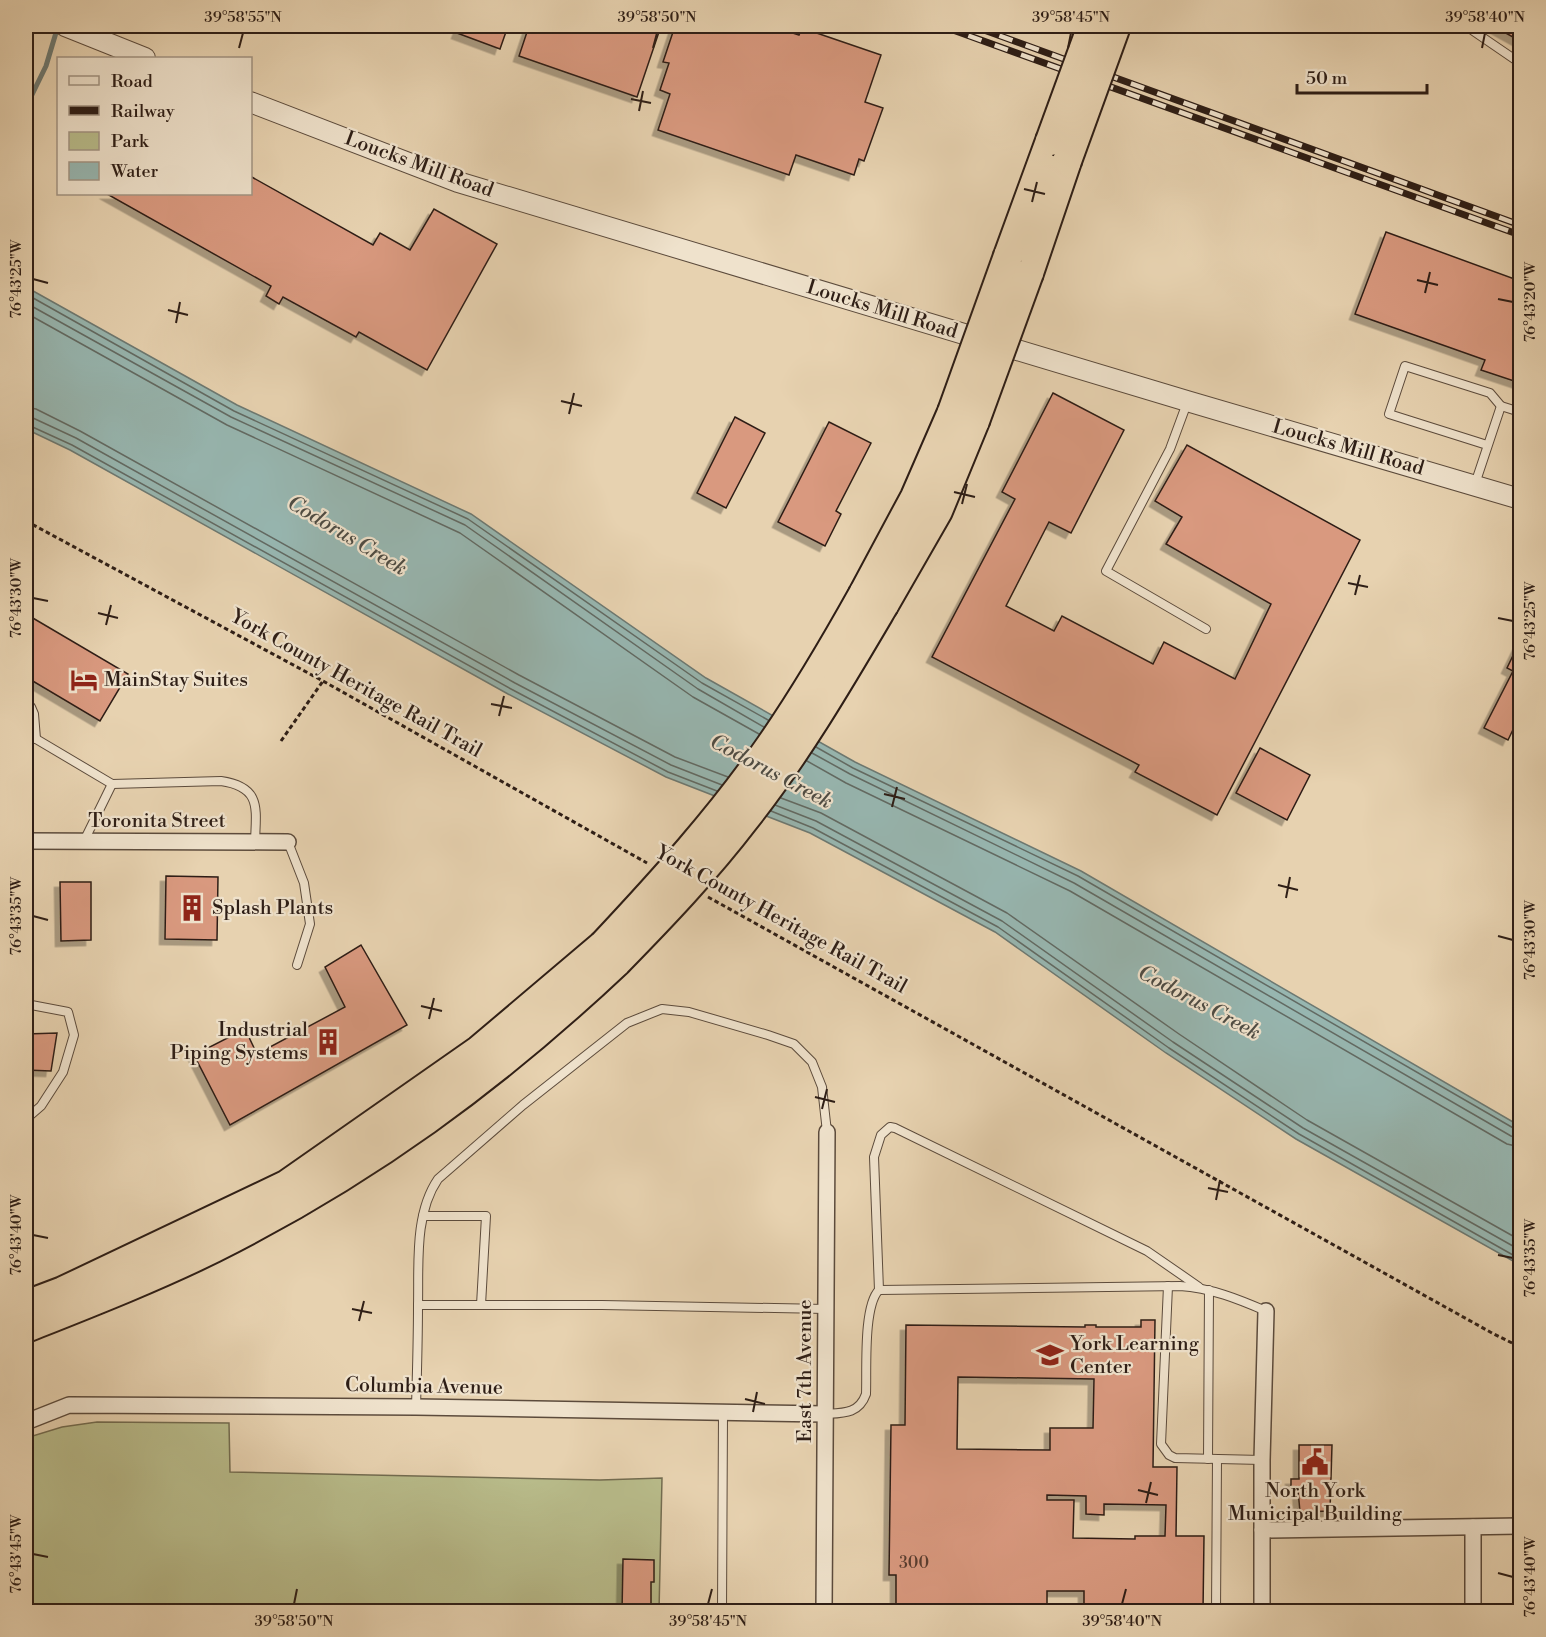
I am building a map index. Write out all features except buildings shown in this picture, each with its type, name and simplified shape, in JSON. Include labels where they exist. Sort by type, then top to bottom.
[{"type":"highway","points":[[1059,151],[1092,26]]},
{"type":"highway","points":[[26,1305],[63,1291],[286,1185],[479,1050],[670,906],[751,811],[821,711],[874,600],[938,511],[964,417],[1059,151],[1116,26]]},
{"type":"highway","points":[[26,1328],[102,1298],[213,1248],[281,1212],[375,1156],[422,1125],[508,1059],[563,1013],[610,953]]},
{"type":"street","points":[[65,26],[142,57]]},
{"type":"street","name":"Loucks Mill Road","points":[[252,103],[458,182],[1521,499]]},
{"type":"street","name":"Toronita Street","points":[[26,841],[288,842]]},
{"type":"street","name":"East 7th Avenue","points":[[824,1611],[827,1132]]},
{"type":"street","points":[[1262,1611],[1262,1460],[1266,1311]]},
{"type":"street","name":"Columbia Avenue","points":[[26,1422],[69,1405],[416,1407],[825,1414]]},
{"type":"street","points":[[1262,1530],[1521,1526]]},
{"type":"street","points":[[1473,1527],[1473,1611]]},
{"type":"lane","points":[[1466,26],[1521,63]]},
{"type":"lane","points":[[1487,445],[1389,414],[1405,366],[1490,393],[1501,405],[1521,412]]},
{"type":"lane","points":[[1187,401],[1170,449],[1106,571],[1206,629]]},
{"type":"lane","points":[[1475,485],[1501,405]]},
{"type":"lane","points":[[31,707],[34,714],[36,739]]},
{"type":"lane","points":[[26,733],[112,784],[221,781],[236,783],[249,793],[256,804],[255,842]]},
{"type":"lane","points":[[84,841],[112,784]]},
{"type":"lane","points":[[288,842],[304,883],[310,924],[297,965]]},
{"type":"lane","points":[[26,1004],[68,1012],[74,1035],[63,1072],[41,1106],[26,1119]]},
{"type":"lane","points":[[416,1407],[420,1248],[423,1216],[431,1189],[438,1179],[523,1105],[627,1023],[662,1009],[688,1012],[794,1044],[812,1062],[822,1087],[827,1132]]},
{"type":"lane","points":[[825,1414],[847,1413],[854,1410],[864,1401],[866,1395],[869,1310],[879,1290],[874,1157],[881,1135],[890,1127],[1147,1251],[1200,1287],[1266,1311]]},
{"type":"lane","points":[[423,1216],[486,1216],[481,1305]]},
{"type":"lane","points":[[1168,1286],[1161,1444],[1168,1455],[1175,1458],[1262,1460]]},
{"type":"lane","points":[[879,1290],[1200,1287]]},
{"type":"lane","points":[[1209,1290],[1216,1611]]},
{"type":"lane","points":[[418,1305],[602,1305],[826,1309]]},
{"type":"lane","points":[[722,1611],[723,1413]]},
{"type":"path","name":"York County Heritage Rail Trail","points":[[26,521],[323,681],[655,867]]},
{"type":"path","points":[[281,741],[323,681]]},
{"type":"path","name":"York County Heritage Rail Trail","points":[[706,896],[996,1059],[1521,1347]]},
{"type":"green space","points":[[97,1422],[229,1423],[230,1472],[600,1480],[662,1478],[659,1611],[26,1612],[26,1438],[62,1427]]},
{"type":"water","name":"Codorus Creek","points":[[26,287],[237,405],[471,514],[706,678],[855,762],[1081,871],[1520,1126],[1520,1265],[1296,1139],[1166,1053],[995,932],[810,833],[666,777],[508,694],[70,450],[26,429]]},
{"type":"waterway","points":[[26,107],[46,66],[58,26]]},
{"type":"railway","points":[[942,26],[1520,235]]},
{"type":"railway","points":[[973,26],[1520,225]]},
{"type":"place","name":"MainStay Suites","points":[[84,680]]},
{"type":"place","name":"Splash Plants","points":[[192,908]]},
{"type":"place","name":"Industrial Piping Systems","points":[[328,1042]]},
{"type":"place","name":"York Learning Center","points":[[1050,1355]]},
{"type":"place","name":"North York Municipal Building","points":[[1315,1462]]}]
